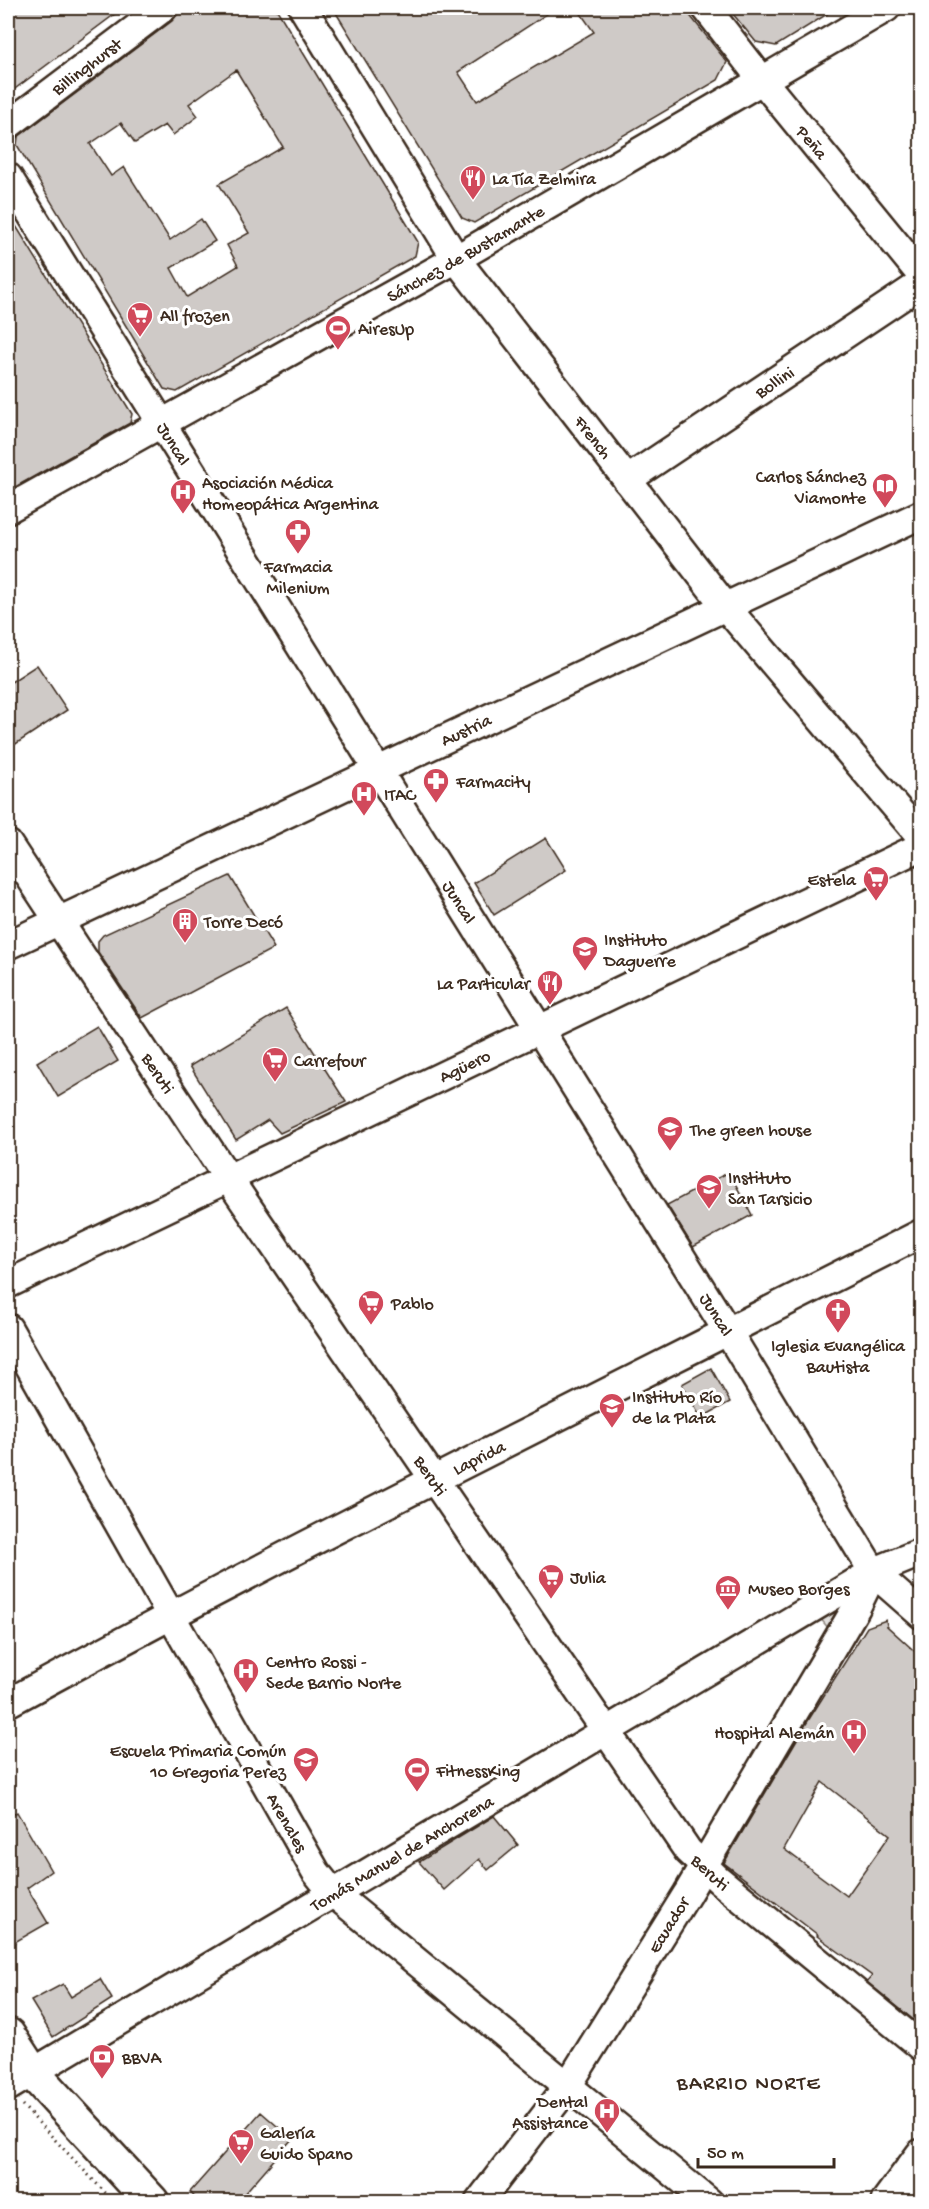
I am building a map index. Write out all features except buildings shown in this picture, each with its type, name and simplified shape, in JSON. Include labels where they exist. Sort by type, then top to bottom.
[{"type":"main road","points":[[8,2035],[19,2087],[152,2202]]},
{"type":"main road","points":[[888,2202],[921,2156]]},
{"type":"street","name":"Billinghurst","points":[[8,124],[163,8]]},
{"type":"street","name":"French","points":[[303,8],[456,259],[725,606],[921,838]]},
{"type":"street","name":"Peña","points":[[706,8],[921,276]]},
{"type":"street","name":"Sánchez de Bustamante","points":[[8,509],[456,259],[886,8]]},
{"type":"street","name":"Juncal","points":[[8,177],[728,1332],[873,1572],[921,1616]]},
{"type":"street","name":"Bollini","points":[[627,480],[921,283]]},
{"type":"street","name":"Austria","points":[[8,945],[921,514]]},
{"type":"street","name":"Beruti","points":[[8,844],[228,1178],[687,1851],[921,2047]]},
{"type":"street","name":"Agüero","points":[[8,1284],[921,846]]},
{"type":"street","name":"Laprida","points":[[8,1703],[170,1614],[921,1233]]},
{"type":"street","name":"Arenales","points":[[8,1328],[316,1872],[333,1893],[709,2202]]},
{"type":"street","name":"Tomás Manuel de Anchorena","points":[[19,2087],[333,1893],[873,1572],[921,1552]]},
{"type":"street","name":"Ecuador","points":[[478,2202],[567,2087],[703,1866],[856,1608],[873,1572]]},
{"type":"street","points":[[799,1617],[807,1616],[822,1624],[830,1640],[828,1655]]},
{"type":"path","points":[[19,2087],[23,2105],[114,2202]]},
{"type":"shaded area","points":[[861,1586],[829,1629],[820,1618]]},
{"type":"place","name":"La Tía Zelmira","points":[[473,201]]},
{"type":"place","name":"All frozen","points":[[140,338]]},
{"type":"place","name":"AiresUp","points":[[338,351]]},
{"type":"place","name":"Carlos Sánchez Viamonte","points":[[885,509]]},
{"type":"place","name":"Asociación Médica Homeopática Argentina","points":[[183,515]]},
{"type":"place","name":"Farmacia Milenium","points":[[298,555]]},
{"type":"place","name":"Farmacity","points":[[436,804]]},
{"type":"place","name":"ITAC","points":[[364,817]]},
{"type":"place","name":"Estela","points":[[876,902]]},
{"type":"place","name":"Torre Decó","points":[[185,944]]},
{"type":"place","name":"Instituto Daguerre","points":[[585,972]]},
{"type":"place","name":"La Particular","points":[[550,1006]]},
{"type":"place","name":"Carrefour","points":[[275,1083]]},
{"type":"place","name":"The green house","points":[[670,1152]]},
{"type":"place","name":"Instituto San Tarsicio","points":[[709,1210]]},
{"type":"place","name":"Pablo","points":[[371,1326]]},
{"type":"place","name":"Iglesia Evangélica Bautista","points":[[838,1334]]},
{"type":"place","name":"Instituto Río de la Plata","points":[[612,1429]]},
{"type":"place","name":"Julia","points":[[551,1600]]},
{"type":"place","name":"Museo Borges","points":[[728,1611]]},
{"type":"place","name":"Centro Rossi - Sede Barrio Norte","points":[[246,1694]]},
{"type":"place","name":"Hospital Alemán","points":[[854,1755]]},
{"type":"place","name":"Escuela Primaria Común 10 Gregoria Perez","points":[[306,1783]]},
{"type":"place","name":"FitnessKing","points":[[417,1793]]},
{"type":"place","name":"BBVA","points":[[102,2080]]},
{"type":"place","name":"Dental Assistance","points":[[607,2134]]},
{"type":"place","name":"Galería Guido Spano","points":[[241,2165]]},
{"type":"district","name":"BARRIO NORTE","points":[[749,2082]]}]
